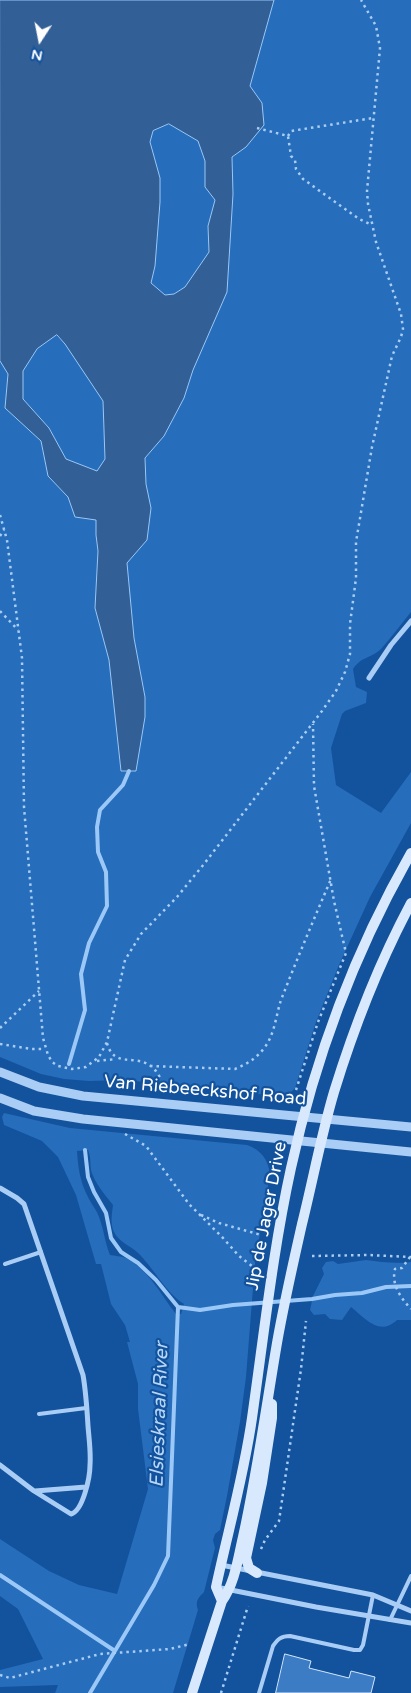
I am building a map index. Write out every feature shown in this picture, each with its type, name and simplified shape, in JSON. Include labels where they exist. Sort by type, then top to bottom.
[{"type":"main road","name":"Jip de Jager Drive","points":[[216,1587],[249,1437],[272,1272],[284,1203],[303,1116],[320,1060],[347,986],[380,912],[411,853]]},
{"type":"main road","name":"Jip de Jager Drive","points":[[192,1693],[222,1601],[230,1590],[251,1498],[291,1269],[320,1143],[358,1022],[387,952],[411,903]]},
{"type":"main road","points":[[257,1573],[249,1568],[246,1558],[262,1483],[272,1418],[270,1383]]},
{"type":"main road","points":[[216,1587],[222,1601]]},
{"type":"street","points":[[369,678],[391,645],[411,621]]},
{"type":"street","name":"Van Riebeeckshof Road","points":[[0,1072],[39,1087],[76,1095],[411,1127]]},
{"type":"street","points":[[0,1098],[34,1111],[64,1117],[411,1152]]},
{"type":"street","points":[[0,1188],[18,1198],[24,1204],[83,1375],[91,1461],[80,1506],[75,1513],[71,1514],[34,1491],[0,1465]]},
{"type":"street","points":[[34,1491],[86,1487]]},
{"type":"street","points":[[221,1565],[373,1595],[411,1611]]},
{"type":"street","points":[[216,1587],[411,1623]]},
{"type":"lane","points":[[5,1264],[40,1252]]},
{"type":"lane","points":[[39,1414],[86,1408]]},
{"type":"lane","points":[[390,1620],[411,1576]]},
{"type":"lane","points":[[259,1693],[270,1654],[277,1640],[284,1636],[360,1650],[363,1645],[373,1595]]},
{"type":"path","points":[[0,516],[4,530],[22,658],[24,807],[43,1038],[52,1062],[65,1068],[86,1067],[99,1058],[106,1042],[126,960],[141,934],[177,897],[204,864],[313,723],[336,691],[345,672],[350,654],[350,624],[356,578],[356,542],[374,438],[392,356],[403,329],[401,314],[386,275],[372,224],[367,191],[380,48],[376,26],[361,0]]},
{"type":"path","points":[[372,224],[359,219],[303,180],[296,169],[295,160],[291,156],[288,136],[291,130],[373,118]]},
{"type":"path","points":[[257,128],[288,136]]},
{"type":"path","points":[[0,536],[4,530]]},
{"type":"path","points":[[0,611],[18,630]]},
{"type":"path","points":[[296,1090],[318,1022],[346,953],[334,901],[314,786],[313,723]]},
{"type":"path","points":[[150,1066],[235,1069],[247,1064],[258,1055],[266,1045],[273,1030],[280,1004],[302,945],[331,878]]},
{"type":"path","points":[[0,1028],[39,990]]},
{"type":"path","points":[[106,1042],[110,1052],[118,1059]]},
{"type":"path","points":[[0,1044],[32,1049],[46,1049]]},
{"type":"path","points":[[96,1061],[118,1059],[141,1061],[157,1073],[164,1088]]},
{"type":"path","points":[[120,1132],[146,1146],[189,1204],[239,1256],[256,1270]]},
{"type":"path","points":[[200,1215],[219,1223],[261,1235]]},
{"type":"path","points":[[312,1256],[368,1255],[410,1257]]},
{"type":"path","points":[[410,1257],[402,1268],[395,1269],[393,1275],[399,1295],[411,1309]]},
{"type":"path","points":[[261,1549],[265,1540],[279,1521],[306,1321]]},
{"type":"path","points":[[221,1693],[248,1606]]},
{"type":"path","points":[[0,1675],[10,1678],[100,1654],[170,1649],[190,1644]]},
{"type":"shaded area","points":[[0,0],[274,0],[250,86],[262,103],[264,125],[246,147],[232,157],[233,194],[227,292],[193,370],[184,398],[164,436],[145,458],[146,484],[151,508],[147,540],[127,563],[134,638],[145,697],[145,717],[136,771],[121,771],[109,660],[95,608],[98,551],[96,520],[75,517],[68,497],[48,476],[41,441],[5,408],[8,374],[0,361]],"holes":[[[169,124],[198,141],[205,161],[205,187],[215,200],[208,226],[209,252],[185,287],[174,294],[165,295],[151,283],[155,266],[160,178],[150,142],[153,131]],[[57,335],[103,401],[105,459],[97,471],[66,459],[49,428],[23,399],[23,371],[37,349]]]},
{"type":"shaded area","points":[[274,0],[411,0],[411,612],[381,649],[360,662],[353,669],[356,687],[367,692],[366,703],[342,714],[331,748],[336,785],[381,813],[411,772],[411,823],[370,897],[339,965],[316,1022],[295,1088],[289,1094],[278,1096],[124,1080],[89,1081],[64,1079],[41,1074],[0,1057],[0,361],[8,374],[5,408],[41,441],[48,476],[68,497],[75,517],[96,520],[98,551],[95,608],[109,660],[121,771],[136,771],[145,697],[134,638],[127,562],[147,540],[151,508],[146,484],[145,458],[164,436],[184,398],[193,370],[230,234],[233,194],[232,157],[246,147],[262,103],[250,86]]},
{"type":"shaded area","points":[[169,124],[198,141],[205,161],[205,187],[215,200],[208,226],[209,252],[185,287],[174,294],[165,295],[151,283],[155,266],[160,178],[150,142],[153,131]]},
{"type":"shaded area","points":[[56,335],[65,344],[103,401],[105,459],[97,471],[66,459],[49,428],[23,399],[23,371],[37,349]]},
{"type":"shaded area","points":[[4,1113],[70,1128],[247,1145],[260,1152],[266,1160],[269,1169],[270,1174],[255,1263],[246,1377],[227,1496],[220,1530],[215,1534],[213,1540],[215,1548],[204,1592],[198,1600],[198,1610],[173,1693],[55,1693],[58,1685],[0,1687],[0,1670],[43,1659],[18,1609],[0,1596],[0,1539],[49,1571],[79,1585],[117,1594],[148,1489],[138,1409],[138,1384],[127,1342],[130,1342],[125,1325],[111,1304],[101,1264],[96,1264],[76,1195],[58,1157],[42,1141],[4,1125],[2,1117]],"holes":[[[88,1150],[91,1170],[95,1179],[113,1205],[112,1222],[114,1232],[121,1241],[137,1252],[171,1293],[184,1304],[181,1314],[176,1314],[154,1283],[134,1263],[124,1257],[110,1255],[101,1222],[85,1191],[80,1174],[77,1151]]]},
{"type":"shaded area","points":[[366,1260],[394,1263],[411,1262],[411,1320],[397,1320],[384,1327],[378,1326],[372,1324],[351,1307],[342,1320],[330,1319],[325,1314],[314,1315],[310,1310],[313,1296],[324,1274],[322,1268],[326,1262],[333,1261],[338,1264]]},
{"type":"building","points":[[285,1654],[311,1661],[309,1668],[349,1678],[351,1671],[375,1677],[371,1693],[276,1693]]},
{"type":"waterway","name":"Elsieskraal River","points":[[69,1064],[85,1010],[81,974],[89,943],[107,906],[106,872],[98,852],[97,827],[100,810],[123,785],[129,771]]},
{"type":"waterway","name":"Elsieskraal River","points":[[85,1150],[88,1177],[106,1213],[111,1238],[121,1252],[138,1263],[156,1280],[178,1307],[168,1556],[154,1585],[90,1693]]},
{"type":"waterway","points":[[178,1307],[200,1310],[233,1305],[362,1293],[386,1287],[411,1286]]},
{"type":"waterway","points":[[0,1575],[115,1651]]}]
